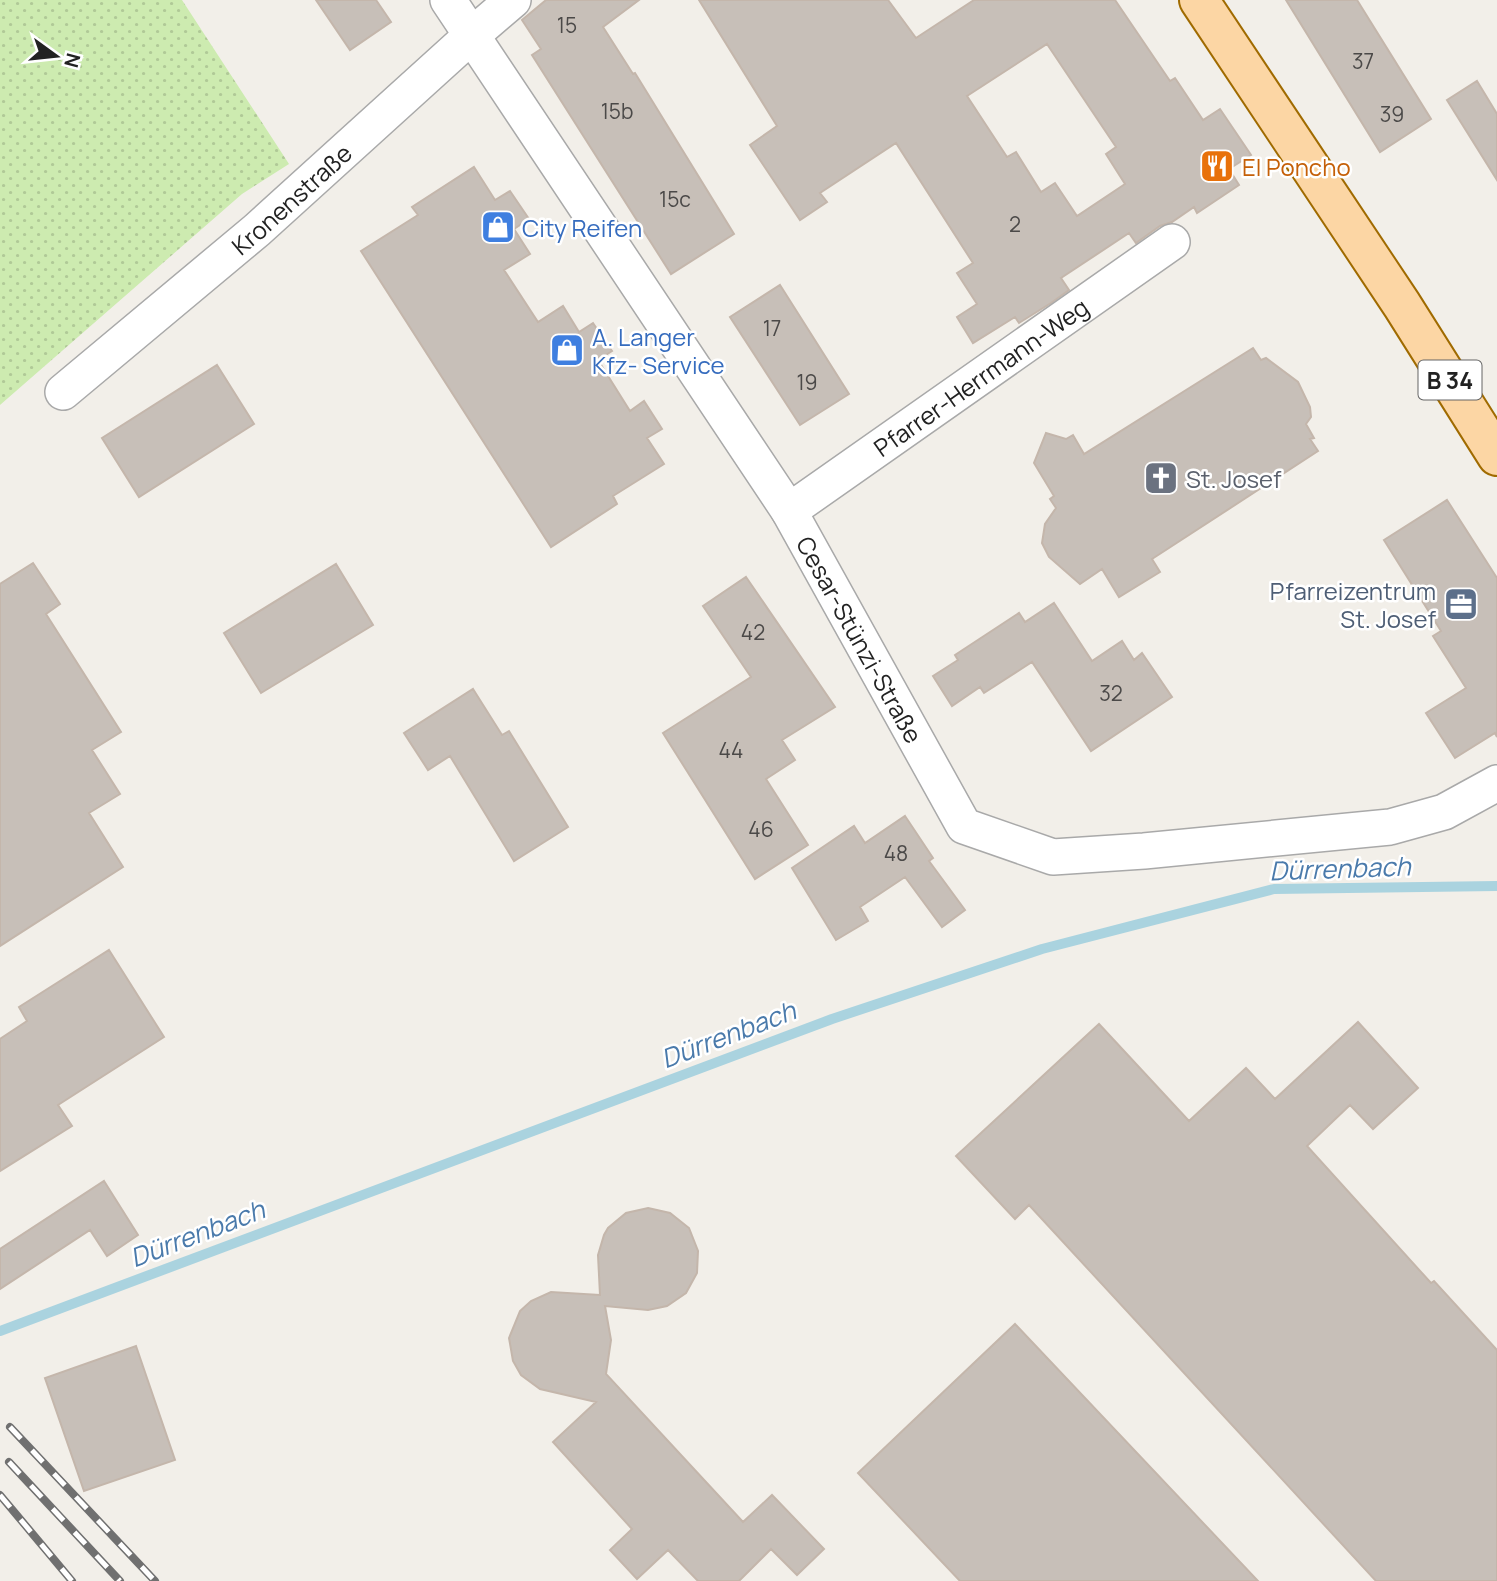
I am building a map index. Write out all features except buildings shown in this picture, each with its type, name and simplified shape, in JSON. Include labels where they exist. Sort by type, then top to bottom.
[{"type":"main road","name":"B 34","points":[[1199,0],[1402,305],[1497,457]]},
{"type":"street","name":"Cesar-Stünzi-Straße","points":[[448,0],[789,511],[964,826],[1053,857],[1144,851],[1390,827],[1444,812],[1497,783]]},
{"type":"street","name":"Kronenstraße","points":[[63,392],[257,230],[513,0]]},
{"type":"street","name":"Pfarrer-Herrmann-Weg","points":[[789,511],[1172,242]]},
{"type":"green space","points":[[0,0],[182,0],[289,164],[242,194],[0,405]]},
{"type":"waterway","name":"Dürrenbach","points":[[0,1331],[832,1019],[1042,949],[1274,889],[1497,886]]},
{"type":"railway","points":[[10,1427],[155,1581]]},
{"type":"railway","points":[[9,1462],[120,1581]]},
{"type":"railway","points":[[0,1495],[72,1581]]},
{"type":"place","name":"El Poncho","points":[[1217,166]]},
{"type":"place","name":"City Reifen","points":[[498,227]]},
{"type":"place","name":"A. Langer Kfz- Service","points":[[567,350]]},
{"type":"place","name":"St. Josef","points":[[1161,478]]},
{"type":"place","name":"Pfarreizentrum St. Josef","points":[[1461,604]]}]
